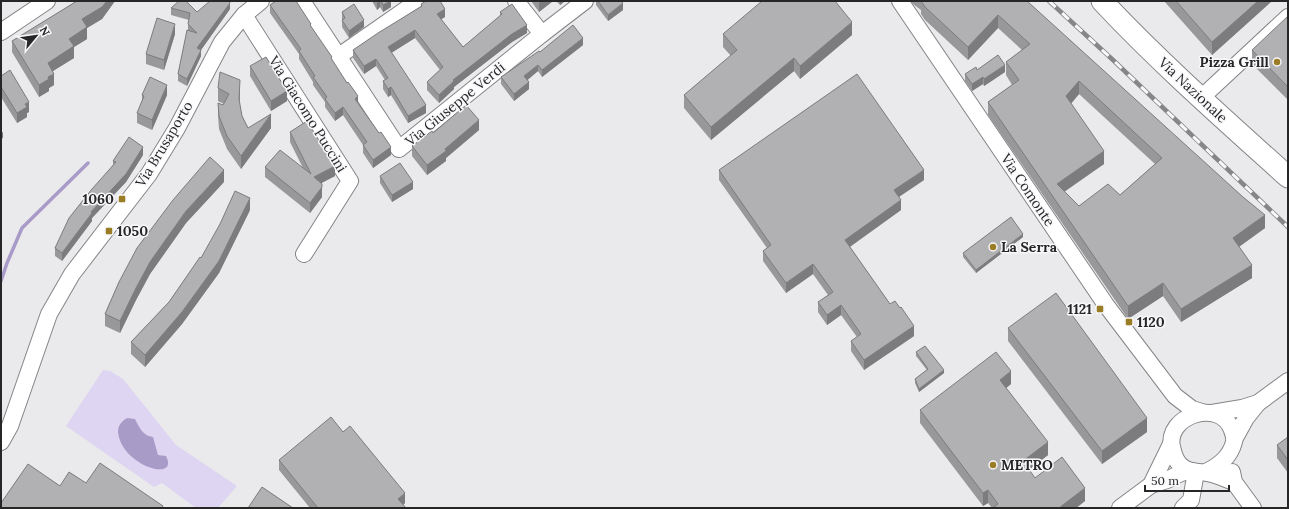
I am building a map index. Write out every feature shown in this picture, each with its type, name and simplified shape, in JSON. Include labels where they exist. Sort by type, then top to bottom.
[{"type":"main road","name":"Via Nazionale","points":[[1102,1],[1201,98],[1288,177]]},
{"type":"street","points":[[1,32],[47,1]]},
{"type":"street","name":"Via Brusaporto","points":[[1,442],[10,426],[49,314],[72,274],[149,174],[177,128],[222,42],[244,15],[261,1]]},
{"type":"street","name":"Via Giuseppe Verdi","points":[[302,1],[399,148],[542,34]]},
{"type":"street","points":[[339,56],[418,1]]},
{"type":"street","points":[[516,1],[542,34],[585,1]]},
{"type":"street","name":"Via Comonte","points":[[900,1],[1102,298],[1174,396],[1192,408],[1207,412]]},
{"type":"street","points":[[1109,1],[1124,24]]},
{"type":"street","name":"Via Giacomo Puccini","points":[[244,15],[350,181],[304,254]]},
{"type":"street","points":[[1201,98],[1288,17]]},
{"type":"street","points":[[1120,508],[1151,485],[1181,474],[1198,472],[1217,466],[1228,455],[1246,418],[1258,403],[1288,381]]},
{"type":"street","points":[[1151,485],[1171,444],[1176,427],[1174,396]]},
{"type":"street","points":[[1176,427],[1192,415],[1242,408],[1258,403]]},
{"type":"street","points":[[1207,412],[1223,417],[1229,423],[1235,438]]},
{"type":"street","points":[[1171,444],[1173,454],[1179,464],[1184,468],[1234,482]]},
{"type":"street","points":[[1228,455],[1231,461],[1234,482],[1253,508]]},
{"type":"street","points":[[1183,508],[1191,500],[1198,472]]},
{"type":"shaded area","points":[[103,370],[110,371],[123,379],[176,445],[237,486],[218,508],[196,508],[162,483],[154,487],[66,426]]},
{"type":"shaded area","points":[[127,418],[135,419],[144,433],[153,437],[158,455],[166,456],[168,464],[165,468],[158,469],[148,467],[138,462],[121,444],[118,432],[119,427],[123,420]]},
{"type":"building","points":[[77,1],[107,1],[102,7],[82,19],[87,27],[69,39],[74,46],[48,63],[54,74],[39,85],[12,41]]},
{"type":"building","points":[[179,1],[186,1],[197,12],[210,1],[229,1],[230,3],[197,48],[201,50],[187,79],[178,74],[187,30],[197,33],[188,24],[190,13],[171,8]]},
{"type":"building","points":[[276,1],[296,1],[347,83],[348,82],[358,96],[355,99],[391,147],[373,160],[363,145],[367,142],[343,107],[335,113],[325,99],[327,97],[313,77],[315,76],[299,51],[301,49],[270,5]]},
{"type":"building","points":[[381,1],[391,1],[383,5]]},
{"type":"building","points":[[426,1],[440,1],[445,9],[437,14],[463,47],[502,14],[500,12],[512,4],[527,25],[512,34],[453,80],[454,81],[439,95],[427,82],[443,67],[415,30],[388,47],[426,105],[408,116],[391,87],[388,89],[383,81],[388,78],[376,59],[364,66],[353,50],[422,6],[421,4]]},
{"type":"building","points":[[598,1],[621,1],[623,3],[608,15]]},
{"type":"building","points":[[762,1],[835,1],[852,22],[800,66],[794,58],[711,127],[684,95],[737,50],[723,34]]},
{"type":"building","points":[[921,1],[1027,1],[1243,197],[1265,215],[1233,238],[1252,265],[1181,309],[1163,283],[1128,306],[988,102],[1019,80],[1006,62],[1030,44],[998,15],[968,47],[925,7]],"holes":[[[1079,81],[1162,158],[1120,195],[1108,184],[1079,206],[1057,184],[1104,151],[1066,96]]]},
{"type":"building","points":[[1176,1],[1258,1],[1212,42]]},
{"type":"building","points":[[354,4],[364,20],[349,31],[342,20],[345,18],[342,12]]},
{"type":"building","points":[[1287,17],[1288,18],[1288,87],[1252,50]]},
{"type":"building","points":[[157,18],[175,24],[164,60],[146,54]]},
{"type":"building","points":[[573,25],[583,38],[542,70],[538,65],[524,76],[529,82],[514,94],[501,77],[539,51],[540,52]]},
{"type":"building","points":[[998,55],[1005,65],[984,79],[983,77],[972,84],[965,74],[976,67],[977,70]]},
{"type":"building","points":[[266,57],[287,91],[271,101],[250,66]]},
{"type":"building","points":[[10,70],[29,102],[25,104],[27,107],[17,113],[1,87],[1,76]]},
{"type":"building","points":[[220,72],[240,80],[239,99],[242,116],[248,128],[271,114],[241,156],[227,136],[219,116],[218,103],[223,105],[229,94],[218,88]]},
{"type":"building","points":[[857,74],[924,170],[894,190],[901,200],[845,240],[890,304],[895,301],[914,326],[864,360],[851,341],[861,334],[841,305],[827,315],[818,302],[833,292],[813,264],[786,283],[763,251],[771,245],[719,170]]},
{"type":"building","points":[[150,77],[167,85],[152,120],[137,113],[144,96],[142,95]]},
{"type":"building","points":[[466,105],[479,120],[445,149],[446,151],[427,165],[412,146],[432,131],[433,133]]},
{"type":"building","points":[[307,121],[335,166],[314,177],[322,184],[322,187],[310,203],[265,167],[280,150],[311,174],[290,132]]},
{"type":"building","points":[[129,137],[143,147],[126,174],[91,212],[92,213],[62,253],[55,248],[69,218],[116,162],[113,161]]},
{"type":"building","points":[[210,157],[224,170],[186,211],[150,262],[120,321],[105,314],[119,282],[137,248],[173,200]]},
{"type":"building","points":[[400,163],[413,182],[392,195],[380,176]]},
{"type":"building","points":[[235,191],[250,198],[219,261],[182,312],[145,355],[131,342],[169,302],[200,257],[201,258],[220,224]]},
{"type":"building","name":"La Serra","points":[[1011,217],[1023,234],[976,270],[963,253]]},
{"type":"building","points":[[1056,293],[1147,418],[1102,451],[1008,328]]},
{"type":"building","points":[[925,346],[944,370],[919,389],[915,379],[928,369],[916,352]]},
{"type":"building","points":[[996,352],[1011,371],[1000,380],[1048,442],[1023,461],[1035,478],[1062,457],[1085,488],[1059,508],[993,508],[998,504],[988,490],[983,493],[920,410]]},
{"type":"building","points":[[331,417],[343,432],[350,426],[405,493],[398,499],[406,508],[318,508],[279,460]]},
{"type":"building","points":[[1288,437],[1288,460],[1277,445]]},
{"type":"building","points":[[100,463],[163,506],[162,508],[1,508],[1,503],[28,464],[60,486],[69,472],[86,483]]},
{"type":"building","points":[[262,487],[293,508],[248,508]]},
{"type":"waterway","points":[[1,281],[22,228],[88,163]]},
{"type":"railway","points":[[1049,1],[1288,227]]},
{"type":"place","name":"Pizza Grill","points":[[1277,62]]},
{"type":"place","name":"1060","points":[[122,199]]},
{"type":"place","name":"1050","points":[[109,231]]},
{"type":"place","name":"La Serra","points":[[993,247]]},
{"type":"place","name":"1121","points":[[1100,309]]},
{"type":"place","name":"1120","points":[[1129,322]]},
{"type":"place","name":"METRO","points":[[993,465]]}]
